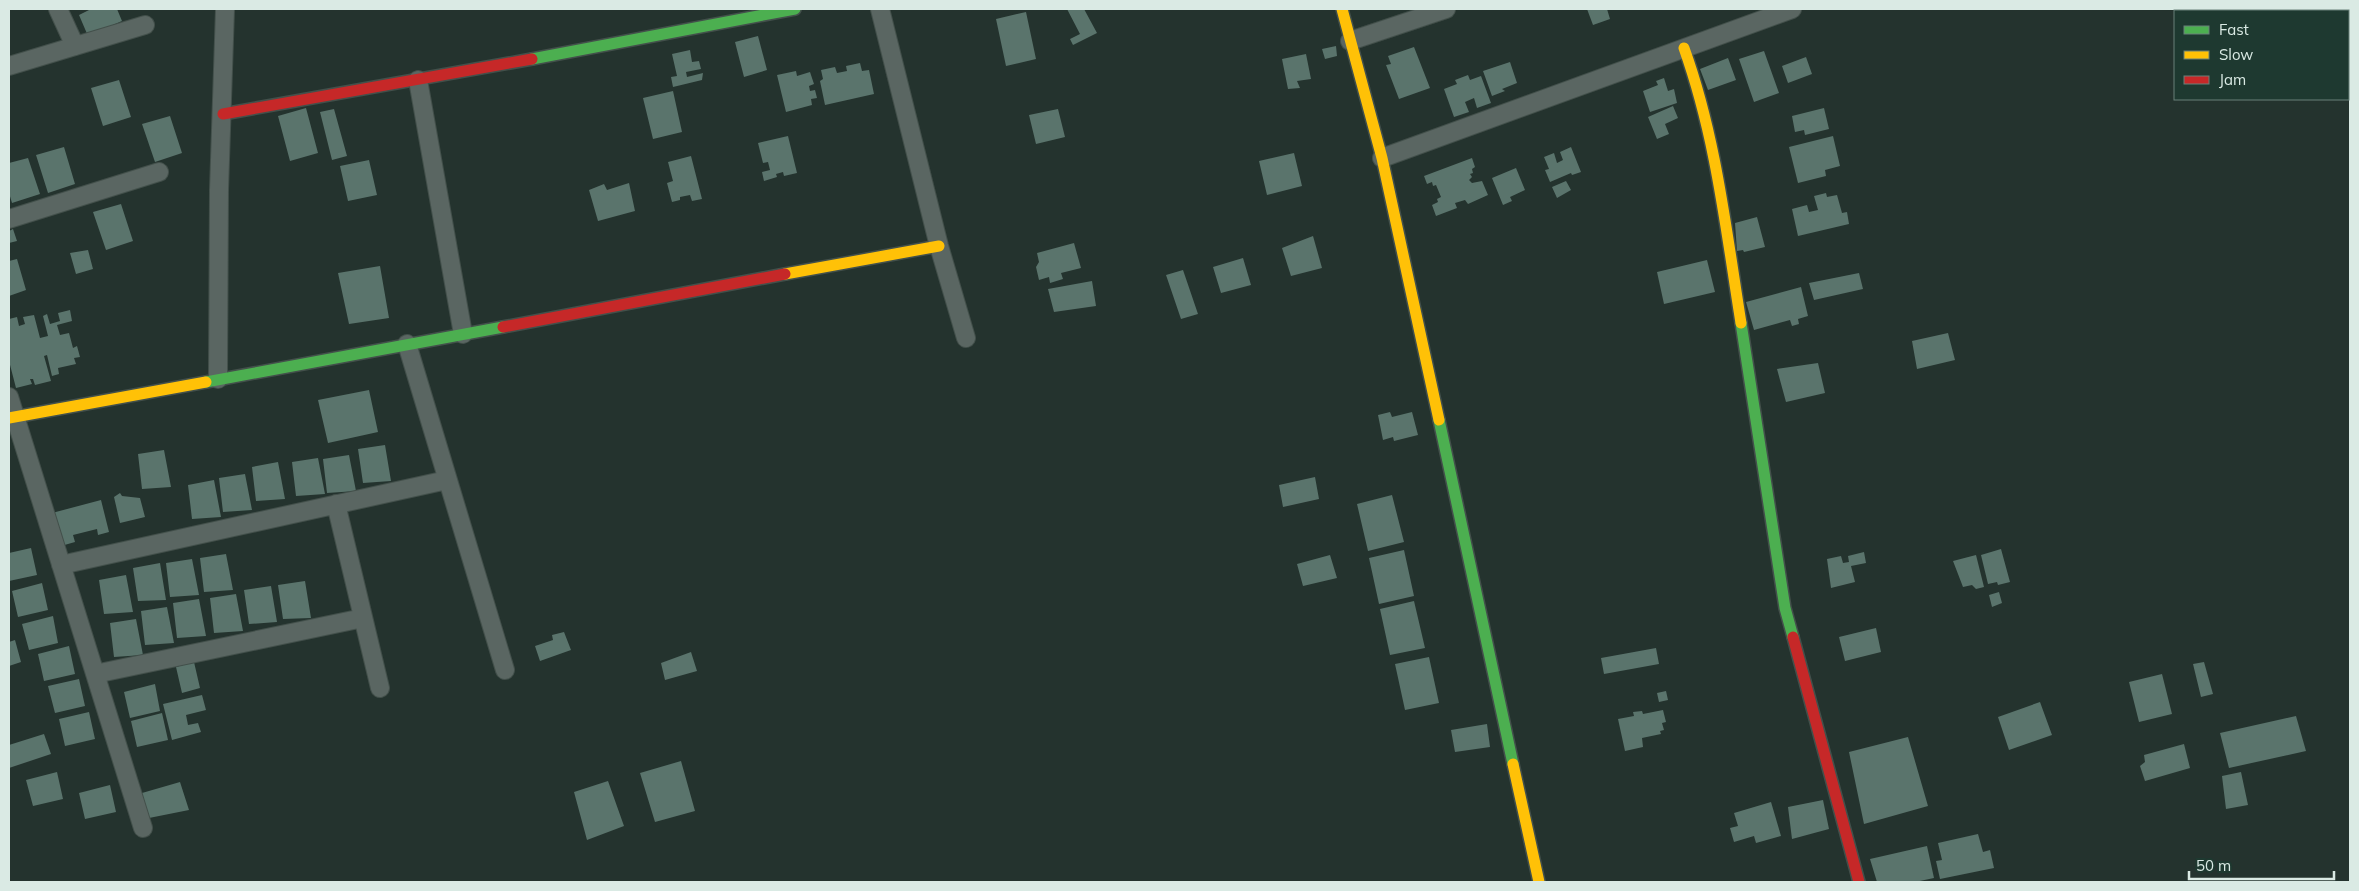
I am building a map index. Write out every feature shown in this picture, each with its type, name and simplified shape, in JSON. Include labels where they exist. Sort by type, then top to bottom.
[{"type":"street","points":[[58,9],[75,46]]},
{"type":"street","points":[[218,379],[220,174],[225,9]]},
{"type":"street","points":[[223,114],[418,80],[795,9]]},
{"type":"street","points":[[880,9],[939,246],[966,338]]},
{"type":"street","points":[[1342,9],[1382,158],[1539,882]]},
{"type":"street","points":[[1350,40],[1446,9]]},
{"type":"street","points":[[1382,158],[1792,9]]},
{"type":"street","points":[[9,66],[145,25]]},
{"type":"street","points":[[1684,48],[1700,93],[1715,158],[1785,608],[1860,882]]},
{"type":"street","points":[[418,80],[463,334]]},
{"type":"street","points":[[9,219],[159,172]]},
{"type":"street","points":[[12,418],[939,246]]},
{"type":"street","points":[[407,344],[505,670]]},
{"type":"street","points":[[9,397],[12,418],[61,565],[143,828]]},
{"type":"street","points":[[61,565],[448,480]]},
{"type":"street","points":[[336,504],[380,688]]},
{"type":"street","points":[[95,674],[363,618]]},
{"type":"building","points":[[91,9],[117,9],[122,21],[88,36],[79,15]]},
{"type":"building","points":[[1067,9],[1084,9],[1097,33],[1073,45],[1070,39],[1080,34]]},
{"type":"building","points":[[1587,9],[1607,9],[1610,19],[1593,25]]},
{"type":"building","points":[[1026,12],[1036,59],[1006,66],[996,19]]},
{"type":"building","points":[[758,36],[767,70],[744,77],[735,42]]},
{"type":"building","points":[[1336,46],[1337,56],[1325,59],[1322,49]]},
{"type":"building","points":[[1414,47],[1430,88],[1399,99],[1386,65],[1391,64],[1388,56]]},
{"type":"building","points":[[690,50],[692,62],[699,61],[701,69],[686,72],[687,77],[703,73],[702,80],[673,87],[671,77],[677,76],[672,54]]},
{"type":"building","points":[[1764,51],[1779,93],[1754,102],[1739,59]]},
{"type":"building","points":[[1306,54],[1311,79],[1297,81],[1300,88],[1288,89],[1282,59]]},
{"type":"building","points":[[1806,57],[1812,74],[1788,83],[1782,66]]},
{"type":"building","points":[[1728,58],[1736,80],[1708,90],[1700,69]]},
{"type":"building","points":[[1510,62],[1517,83],[1502,89],[1505,91],[1492,96],[1483,71]]},
{"type":"building","points":[[860,63],[862,71],[869,70],[874,94],[825,105],[820,81],[823,79],[821,70],[835,67],[837,73],[847,71],[846,66]]},
{"type":"building","points":[[796,71],[797,76],[810,72],[814,84],[809,86],[810,91],[815,90],[817,98],[811,99],[812,105],[786,112],[777,75]]},
{"type":"building","points":[[1468,75],[1470,80],[1481,76],[1491,103],[1477,108],[1474,98],[1465,102],[1469,112],[1454,117],[1444,89],[1457,84],[1455,80]]},
{"type":"building","points":[[1664,78],[1668,91],[1674,89],[1677,103],[1650,112],[1643,91],[1658,85],[1656,81]]},
{"type":"building","points":[[119,80],[131,117],[103,126],[91,88]]},
{"type":"building","points":[[673,91],[682,132],[653,139],[643,98]]},
{"type":"building","points":[[1673,106],[1678,118],[1665,124],[1669,134],[1657,139],[1648,117]]},
{"type":"building","points":[[306,108],[318,153],[290,161],[278,116]]},
{"type":"building","points":[[1824,108],[1829,129],[1805,135],[1804,130],[1795,132],[1792,116]]},
{"type":"building","points":[[334,109],[347,156],[332,160],[320,112]]},
{"type":"building","points":[[1058,109],[1065,137],[1036,144],[1029,115]]},
{"type":"building","points":[[170,116],[182,153],[155,162],[142,124]]},
{"type":"building","points":[[788,136],[797,173],[784,176],[783,172],[776,174],[777,177],[764,181],[762,172],[770,170],[768,162],[763,163],[758,143]]},
{"type":"building","points":[[1833,136],[1840,166],[1825,170],[1826,176],[1798,183],[1789,147]]},
{"type":"building","points":[[64,147],[75,184],[48,193],[36,155]]},
{"type":"building","points":[[1571,147],[1581,172],[1572,175],[1571,173],[1550,182],[1545,170],[1549,169],[1544,157],[1554,153],[1557,163],[1563,160],[1560,152]]},
{"type":"building","points":[[1294,153],[1302,186],[1267,195],[1259,161]]},
{"type":"building","points":[[691,156],[702,199],[692,201],[690,195],[680,197],[680,200],[672,202],[667,183],[673,181],[668,162]]},
{"type":"building","points":[[28,158],[40,194],[12,203],[9,193],[9,163]]},
{"type":"building","points":[[1472,158],[1475,167],[1472,169],[1473,173],[1470,174],[1472,177],[1469,180],[1472,183],[1482,181],[1488,195],[1468,204],[1465,200],[1455,203],[1457,208],[1436,216],[1432,205],[1438,202],[1437,199],[1441,197],[1436,185],[1433,186],[1432,182],[1427,184],[1424,176]]},
{"type":"building","points":[[369,160],[377,195],[348,201],[340,166]]},
{"type":"building","points":[[1516,168],[1525,190],[1510,197],[1512,201],[1503,205],[1492,178]]},
{"type":"building","points":[[1566,181],[1571,190],[1557,198],[1552,187]]},
{"type":"building","points":[[629,183],[635,211],[598,221],[589,190],[604,184],[607,190]]},
{"type":"building","points":[[1826,193],[1827,197],[1837,195],[1842,213],[1847,212],[1849,224],[1798,236],[1792,209],[1807,205],[1809,212],[1818,210],[1814,196]]},
{"type":"building","points":[[121,204],[133,241],[106,250],[93,212]]},
{"type":"building","points":[[1757,217],[1765,247],[1744,252],[1743,250],[1737,251],[1735,223]]},
{"type":"building","points":[[13,229],[17,241],[9,243],[9,231]]},
{"type":"building","points":[[1313,236],[1322,268],[1291,276],[1282,248]]},
{"type":"building","points":[[1074,243],[1081,268],[1061,273],[1063,279],[1050,283],[1049,277],[1039,280],[1036,267],[1039,262],[1037,253]]},
{"type":"building","points":[[88,250],[93,269],[76,274],[70,253]]},
{"type":"building","points":[[1243,258],[1251,285],[1221,293],[1213,267]]},
{"type":"building","points":[[17,259],[26,290],[9,296],[9,261]]},
{"type":"building","points":[[1707,260],[1715,292],[1664,304],[1657,272]]},
{"type":"building","points":[[380,266],[389,318],[349,324],[338,273]]},
{"type":"building","points":[[1183,270],[1198,314],[1181,319],[1166,275]]},
{"type":"building","points":[[1859,273],[1863,289],[1814,300],[1809,283]]},
{"type":"building","points":[[1092,281],[1096,306],[1054,312],[1048,289]]},
{"type":"building","points":[[1801,287],[1808,316],[1798,319],[1799,324],[1792,326],[1790,320],[1754,330],[1746,302]]},
{"type":"building","points":[[70,310],[72,321],[57,325],[60,335],[69,333],[73,348],[77,346],[80,357],[74,358],[76,364],[58,368],[59,374],[52,376],[47,355],[44,356],[51,381],[35,385],[33,379],[30,379],[32,384],[16,388],[9,361],[9,319],[17,317],[19,326],[25,324],[23,317],[34,315],[40,338],[48,336],[43,316],[47,314],[50,324],[60,321],[58,313]]},
{"type":"building","points":[[1948,333],[1955,360],[1917,369],[1912,341]]},
{"type":"building","points":[[1818,363],[1825,393],[1786,402],[1777,369]]},
{"type":"building","points":[[369,390],[378,432],[328,443],[318,400]]},
{"type":"building","points":[[1390,412],[1392,417],[1412,412],[1418,435],[1394,441],[1393,437],[1383,440],[1378,415]]},
{"type":"building","points":[[385,445],[391,481],[363,483],[358,449]]},
{"type":"building","points":[[164,450],[171,487],[142,489],[138,454]]},
{"type":"building","points":[[349,455],[356,491],[327,493],[323,459]]},
{"type":"building","points":[[318,458],[325,494],[296,496],[292,462]]},
{"type":"building","points":[[278,462],[285,499],[256,501],[252,467]]},
{"type":"building","points":[[245,474],[252,510],[223,512],[219,478]]},
{"type":"building","points":[[1315,477],[1319,499],[1283,507],[1279,485]]},
{"type":"building","points":[[214,480],[221,517],[192,519],[188,485]]},
{"type":"building","points":[[120,493],[122,496],[140,498],[145,517],[120,523],[114,497]]},
{"type":"building","points":[[1392,495],[1404,542],[1368,551],[1357,504]]},
{"type":"building","points":[[101,500],[109,532],[98,535],[97,529],[73,535],[75,542],[61,546],[52,513]]},
{"type":"building","points":[[31,548],[37,575],[9,581],[9,553]]},
{"type":"building","points":[[2001,549],[2010,582],[1998,585],[1997,582],[1988,584],[1981,555]]},
{"type":"building","points":[[1404,550],[1414,596],[1379,604],[1369,558]]},
{"type":"building","points":[[1864,552],[1866,563],[1851,566],[1855,582],[1831,588],[1827,559],[1841,556],[1843,563],[1849,562],[1848,556]]},
{"type":"building","points":[[226,554],[233,590],[204,592],[200,558]]},
{"type":"building","points":[[1330,555],[1337,578],[1303,586],[1297,564]]},
{"type":"building","points":[[1976,555],[1984,587],[1976,589],[1972,585],[1963,587],[1953,561]]},
{"type":"building","points":[[192,559],[199,595],[170,597],[166,563]]},
{"type":"building","points":[[160,563],[166,600],[138,601],[133,568]]},
{"type":"building","points":[[126,575],[133,612],[104,614],[99,580]]},
{"type":"building","points":[[305,581],[311,618],[283,619],[278,585]]},
{"type":"building","points":[[42,583],[48,610],[18,617],[12,591]]},
{"type":"building","points":[[271,586],[277,622],[249,624],[244,590]]},
{"type":"building","points":[[1999,592],[2002,603],[1992,607],[1989,595]]},
{"type":"building","points":[[236,594],[243,631],[214,633],[210,598]]},
{"type":"building","points":[[199,599],[206,636],[177,638],[173,603]]},
{"type":"building","points":[[1414,601],[1425,648],[1390,655],[1380,609]]},
{"type":"building","points":[[167,607],[174,643],[145,645],[141,611]]},
{"type":"building","points":[[53,616],[58,643],[29,650],[22,624]]},
{"type":"building","points":[[136,619],[143,655],[114,657],[110,623]]},
{"type":"building","points":[[1876,628],[1881,652],[1845,661],[1839,637]]},
{"type":"building","points":[[564,632],[571,650],[540,661],[535,646],[553,640],[552,635]]},
{"type":"building","points":[[15,640],[21,662],[9,666],[9,642]]},
{"type":"building","points":[[69,646],[75,674],[44,681],[38,654]]},
{"type":"building","points":[[1656,648],[1659,664],[1604,674],[1601,658]]},
{"type":"building","points":[[691,652],[697,671],[665,680],[661,663]]},
{"type":"building","points":[[1429,657],[1439,703],[1405,710],[1395,664]]},
{"type":"building","points":[[194,662],[200,688],[182,693],[176,667]]},
{"type":"building","points":[[2204,662],[2213,694],[2201,697],[2193,664]]},
{"type":"building","points":[[2162,674],[2172,714],[2139,722],[2129,682]]},
{"type":"building","points":[[79,679],[85,706],[55,713],[48,686]]},
{"type":"building","points":[[155,684],[160,711],[130,718],[124,692]]},
{"type":"building","points":[[1666,691],[1668,700],[1659,702],[1657,693]]},
{"type":"building","points":[[202,695],[206,710],[186,715],[188,725],[198,723],[201,732],[172,740],[163,704]]},
{"type":"building","points":[[2040,702],[2052,735],[2009,750],[1998,717]]},
{"type":"building","points":[[1663,710],[1666,722],[1662,723],[1664,730],[1660,731],[1661,734],[1642,738],[1643,747],[1625,751],[1618,719],[1634,716],[1633,712],[1642,711],[1643,714]]},
{"type":"building","points":[[89,712],[95,739],[65,746],[59,719]]},
{"type":"building","points":[[162,713],[168,740],[137,747],[131,721]]},
{"type":"building","points":[[2296,716],[2306,751],[2229,768],[2220,733]]},
{"type":"building","points":[[1487,724],[1490,747],[1455,752],[1451,730]]},
{"type":"building","points":[[44,734],[51,754],[9,768],[9,745]]},
{"type":"building","points":[[1908,737],[1928,806],[1864,824],[1849,752]]},
{"type":"building","points":[[2184,744],[2190,768],[2145,781],[2140,766],[2145,762],[2144,755]]},
{"type":"building","points":[[681,761],[695,811],[655,822],[640,773]]},
{"type":"building","points":[[57,772],[63,799],[33,806],[26,780]]},
{"type":"building","points":[[2241,772],[2248,805],[2226,809],[2222,776]]},
{"type":"building","points":[[608,781],[624,826],[587,840],[574,792]]},
{"type":"building","points":[[180,782],[189,810],[149,818],[142,793]]},
{"type":"building","points":[[110,785],[116,812],[85,819],[79,793]]},
{"type":"building","points":[[1823,800],[1829,829],[1792,839],[1788,807]]},
{"type":"building","points":[[1771,802],[1781,836],[1756,843],[1754,836],[1734,842],[1730,828],[1738,826],[1734,813]]},
{"type":"building","points":[[1978,834],[1983,852],[1990,850],[1994,868],[1940,879],[1936,861],[1942,860],[1938,843]]},
{"type":"building","points":[[1927,846],[1934,878],[1915,882],[1877,882],[1870,859]]},
{"type":"traffic: fast","points":[[532,59],[795,9]]},
{"type":"traffic: fast","points":[[1741,323],[1785,608],[1793,637]]},
{"type":"traffic: fast","points":[[206,382],[503,327]]},
{"type":"traffic: fast","points":[[1439,420],[1513,764]]},
{"type":"traffic: slow","points":[[1342,9],[1382,158],[1439,420]]},
{"type":"traffic: slow","points":[[1684,48],[1695,82],[1712,150],[1741,323]]},
{"type":"traffic: slow","points":[[785,274],[939,246]]},
{"type":"traffic: slow","points":[[9,418],[206,382]]},
{"type":"traffic: slow","points":[[1513,764],[1539,882]]},
{"type":"traffic: jam","points":[[223,114],[532,59]]},
{"type":"traffic: jam","points":[[503,327],[785,274]]},
{"type":"traffic: jam","points":[[1793,637],[1859,882]]}]
